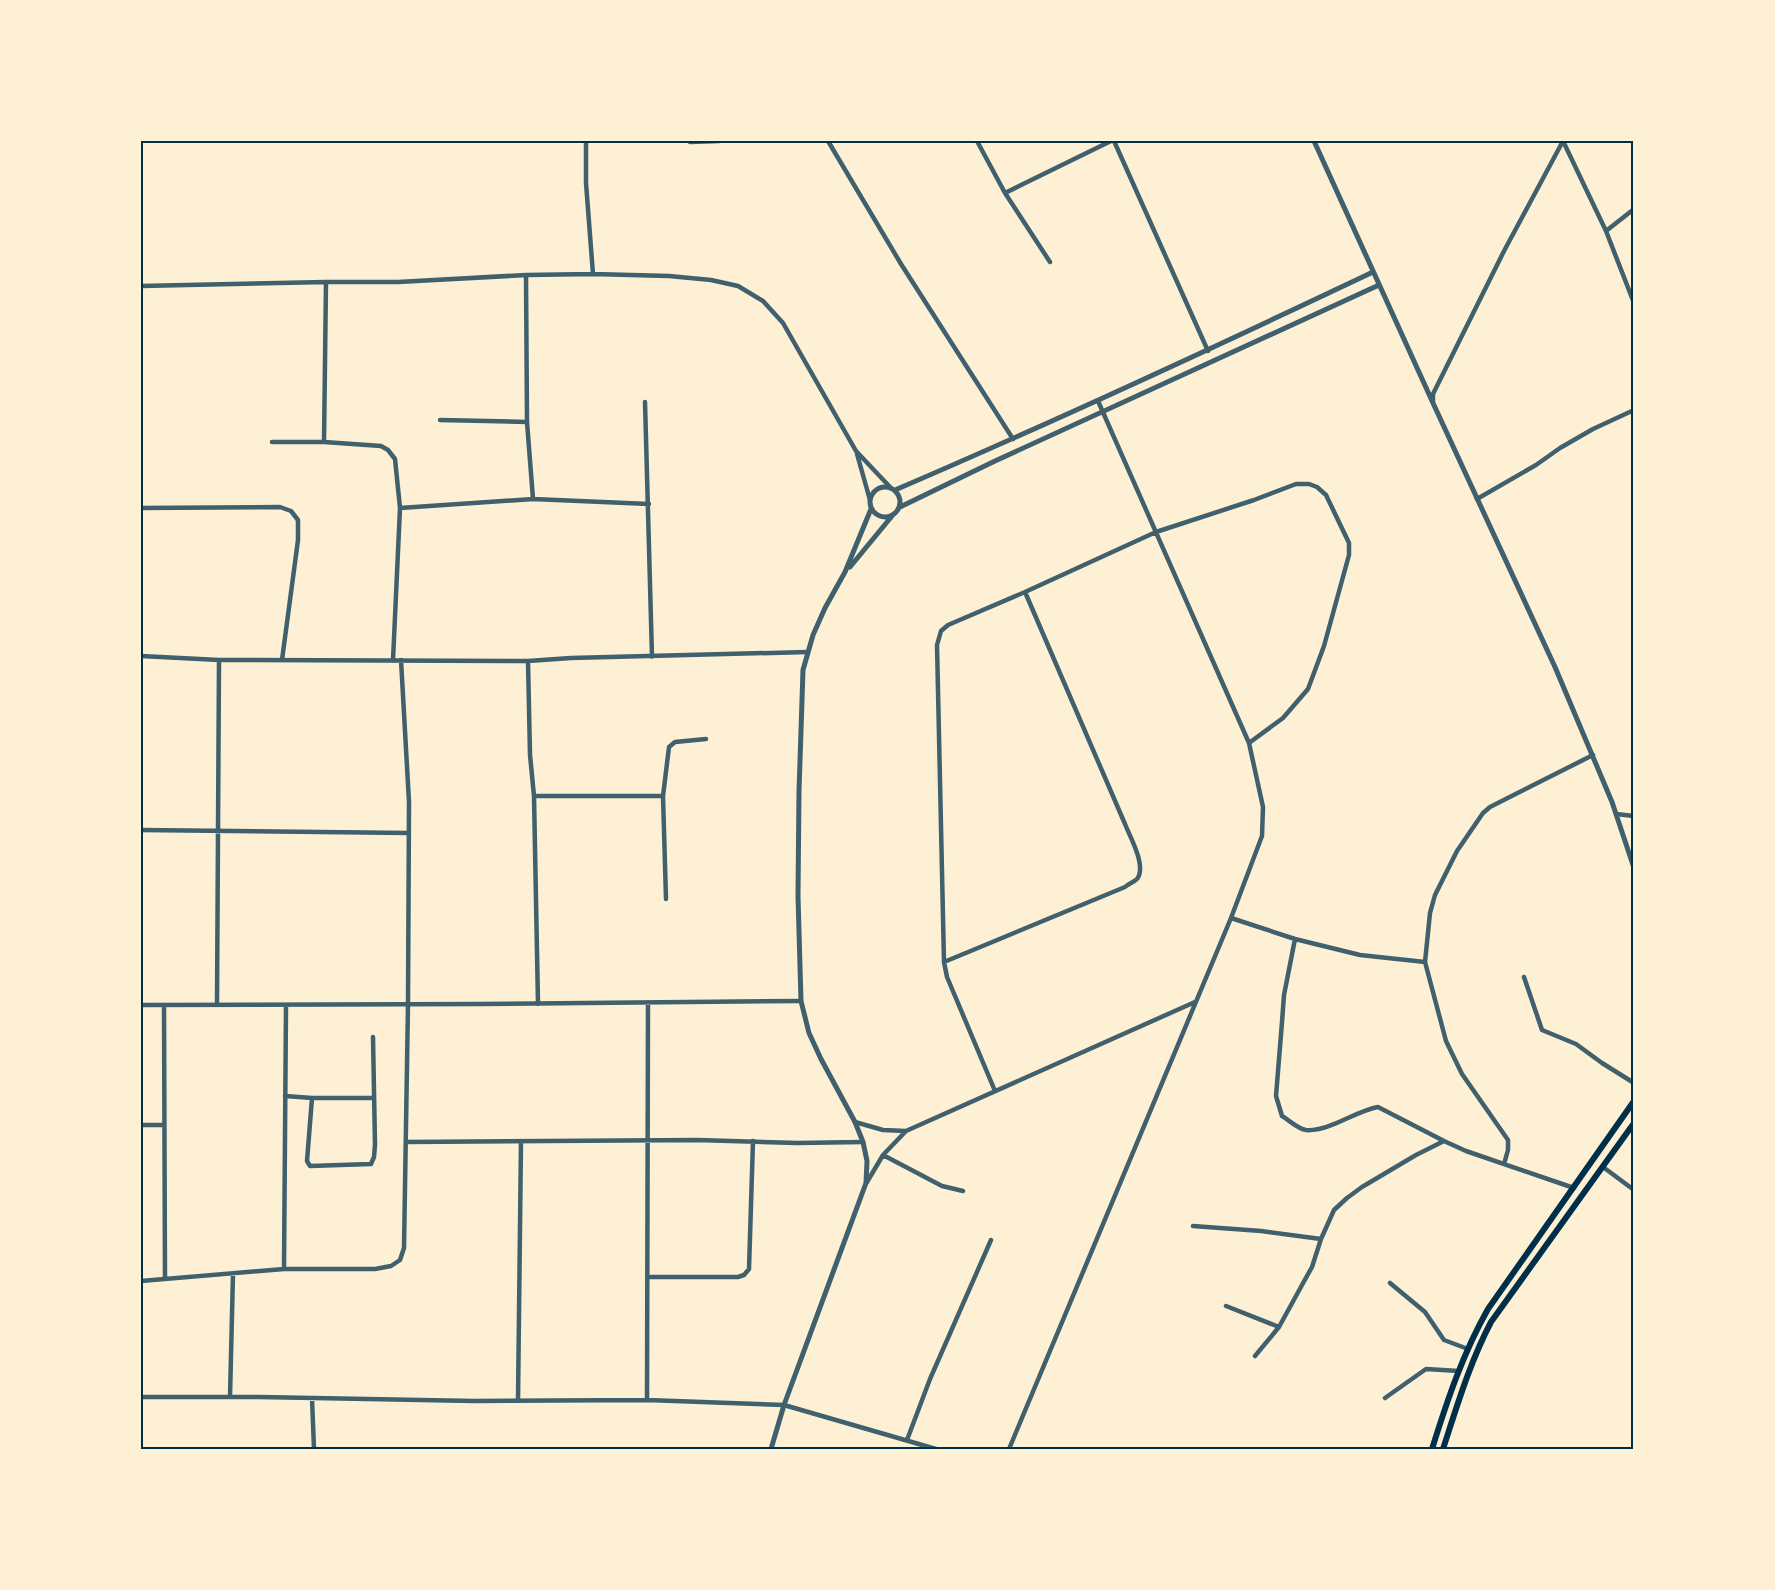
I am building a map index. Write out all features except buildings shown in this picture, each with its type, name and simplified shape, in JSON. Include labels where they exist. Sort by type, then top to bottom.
[{"type":"main road","points":[[1432,1449],[1459,1371],[1488,1309],[1634,1101]]},
{"type":"main road","points":[[1443,1449],[1460,1395],[1491,1322],[1634,1123]]},
{"type":"street","points":[[586,141],[586,183],[593,274]]},
{"type":"street","points":[[690,142],[719,141]]},
{"type":"street","points":[[828,141],[901,264],[1013,439]]},
{"type":"street","points":[[977,141],[1005,193],[1050,262]]},
{"type":"street","points":[[1005,193],[1112,141],[1208,351]]},
{"type":"street","points":[[1314,141],[1556,667],[1616,814],[1634,868]]},
{"type":"street","points":[[1563,141],[1606,231],[1634,303]]},
{"type":"street","points":[[1433,403],[1433,394],[1504,251],[1563,141]]},
{"type":"street","points":[[1606,231],[1634,209]]},
{"type":"street","points":[[870,500],[878,488],[893,489],[1013,439],[1208,351],[1373,272]]},
{"type":"street","points":[[526,274],[527,422],[533,499]]},
{"type":"street","points":[[141,286],[398,282],[526,274],[669,276],[711,280],[738,286],[763,301],[783,323],[856,451],[871,509],[845,572],[813,635],[803,670],[798,896],[801,1001],[809,1033],[855,1122],[867,1161],[866,1183]]},
{"type":"street","points":[[324,442],[326,282]]},
{"type":"street","points":[[845,572],[900,507],[935,488],[1379,285]]},
{"type":"street","points":[[1009,1449],[1231,918],[1262,836],[1263,807],[1249,742],[1098,401]]},
{"type":"street","points":[[645,402],[652,657]]},
{"type":"street","points":[[1477,499],[1593,429],[1634,410]]},
{"type":"street","points":[[440,420],[527,422]]},
{"type":"street","points":[[272,442],[324,442],[381,446],[388,450],[395,459],[400,508],[393,660]]},
{"type":"street","points":[[856,451],[893,489],[900,498],[900,507]]},
{"type":"street","points":[[995,1091],[947,977],[944,962],[937,645],[941,631],[948,625],[1156,532],[1296,484],[1309,484],[1317,487],[1326,495],[1349,543],[1349,555],[1324,646],[1308,689],[1283,718],[1249,742]]},
{"type":"street","points":[[400,508],[533,499],[649,504]]},
{"type":"street","points":[[141,508],[280,507],[291,512],[297,520],[298,540],[282,660]]},
{"type":"street","points":[[871,509],[880,517],[892,516]]},
{"type":"street","points":[[944,962],[1125,887],[1137,879],[1139,872],[1140,862],[1125,824],[1025,592]]},
{"type":"street","points":[[141,656],[219,660],[528,661],[808,652]]},
{"type":"street","points":[[217,1004],[219,660]]},
{"type":"street","points":[[141,1281],[284,1269],[375,1269],[392,1266],[400,1260],[404,1248],[409,833],[401,660]]},
{"type":"street","points":[[528,661],[530,755],[534,796],[538,1004]]},
{"type":"street","points":[[666,899],[663,796],[669,747],[675,742],[706,740]]},
{"type":"street","points":[[1504,1164],[1509,1150],[1508,1140],[1462,1074],[1446,1041],[1425,962],[1430,913],[1435,895],[1457,851],[1483,813],[1490,807],[1593,755]]},
{"type":"street","points":[[534,796],[663,796]]},
{"type":"street","points":[[1616,814],[1634,816]]},
{"type":"street","points":[[141,830],[409,833]]},
{"type":"street","points":[[1231,918],[1295,939],[1360,955],[1425,962]]},
{"type":"street","points":[[1295,939],[1284,995],[1276,1096],[1282,1116],[1305,1130],[1322,1128],[1366,1109],[1378,1107],[1466,1151],[1574,1188]]},
{"type":"street","points":[[1524,977],[1542,1030],[1576,1044],[1634,1083]]},
{"type":"street","points":[[141,1005],[801,1001]]},
{"type":"street","points":[[771,1449],[784,1404],[866,1183],[884,1155],[906,1131],[1195,1002]]},
{"type":"street","points":[[647,1400],[648,1003]]},
{"type":"street","points":[[164,1005],[165,1280]]},
{"type":"street","points":[[284,1269],[286,1005]]},
{"type":"street","points":[[312,1098],[307,1161],[310,1166],[370,1164],[374,1157],[375,1145],[372,1098],[373,1037]]},
{"type":"street","points":[[285,1096],[372,1098]]},
{"type":"street","points":[[855,1122],[883,1130],[906,1131]]},
{"type":"street","points":[[141,1125],[164,1125]]},
{"type":"street","points":[[406,1142],[647,1140],[862,1142]]},
{"type":"street","points":[[518,1401],[521,1141]]},
{"type":"street","points":[[1255,1356],[1279,1327],[1312,1267],[1334,1210],[1347,1198],[1416,1155],[1444,1141]]},
{"type":"street","points":[[648,1277],[738,1277],[744,1275],[748,1269],[753,1142]]},
{"type":"street","points":[[884,1155],[932,1182],[963,1191]]},
{"type":"street","points":[[1603,1167],[1634,1190]]},
{"type":"street","points":[[1193,1226],[1261,1231],[1321,1239]]},
{"type":"street","points":[[907,1440],[930,1379],[991,1240]]},
{"type":"street","points":[[231,1397],[233,1274]]},
{"type":"street","points":[[1390,1283],[1425,1312],[1444,1340],[1468,1349]]},
{"type":"street","points":[[1226,1306],[1279,1327]]},
{"type":"street","points":[[1385,1398],[1426,1369],[1459,1371]]},
{"type":"street","points":[[141,1397],[647,1400],[784,1404],[936,1449]]},
{"type":"street","points":[[312,1398],[314,1449]]}]
